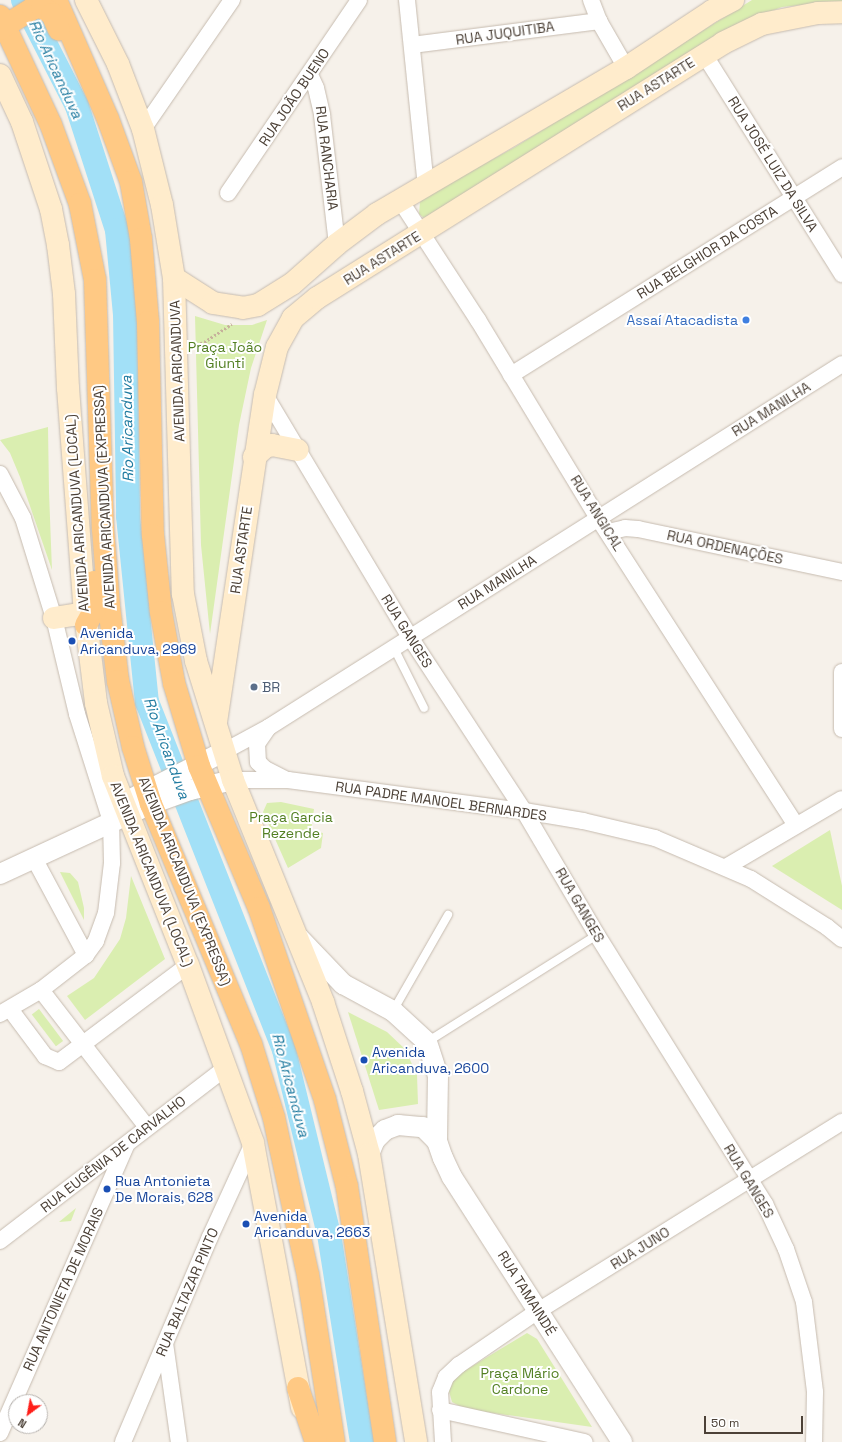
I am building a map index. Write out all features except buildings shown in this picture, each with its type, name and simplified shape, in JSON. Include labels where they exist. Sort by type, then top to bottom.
[{"type":"highway","points":[[5,22],[33,8],[49,4],[52,14],[97,111],[108,119],[131,182],[141,239],[148,345],[153,535],[161,612],[174,682],[195,778],[259,908],[325,1100],[347,1187],[385,1442]]},
{"type":"highway","name":"AVENIDA ARICANDUVA (EXPRESSA)","points":[[5,22],[51,125],[80,204],[95,280],[103,529],[118,681],[133,747],[156,794],[251,1044],[274,1118],[306,1268],[334,1442]]},
{"type":"highway","points":[[85,619],[95,609],[89,439],[100,422]]},
{"type":"highway","points":[[298,1388],[316,1442]]},
{"type":"main road","name":"AVENIDA ARICANDUVA","points":[[86,0],[118,64],[143,129],[162,205],[174,278],[183,594],[196,661],[224,752]]},
{"type":"main road","points":[[174,278],[213,303],[243,308],[258,305],[292,284],[337,244],[400,200],[626,68],[708,6],[733,0]]},
{"type":"main road","name":"RUA ASTARTE","points":[[216,728],[254,458],[265,395],[277,347],[293,318],[317,298],[423,233],[704,54],[762,24],[789,17],[842,12]]},
{"type":"main road","name":"AVENIDA ARICANDUVA (LOCAL)","points":[[0,75],[22,122],[51,209],[64,294],[68,388],[85,619],[96,703],[121,814],[188,965],[227,1067],[253,1143],[308,1442]]},
{"type":"main road","points":[[254,458],[265,447],[272,445],[298,450]]},
{"type":"main road","points":[[54,618],[85,619]]},
{"type":"main road","points":[[224,752],[233,780],[298,936],[323,1002],[352,1091],[369,1154],[416,1442]]},
{"type":"street","points":[[143,129],[232,0]]},
{"type":"street","name":"RUA JOÃO BUENO","points":[[228,194],[360,0]]},
{"type":"street","points":[[408,0],[426,186]]},
{"type":"street","points":[[591,0],[599,21],[626,68]]},
{"type":"street","name":"RUA JUQUITIBA","points":[[412,45],[599,21]]},
{"type":"street","name":"RUA JOSÉ LUIZ DA SILVA","points":[[704,54],[842,274]]},
{"type":"street","name":"RUA RANCHARIA","points":[[310,75],[316,88],[322,115],[337,244]]},
{"type":"street","name":"RUA BELGHIOR DA COSTA","points":[[511,375],[842,167]]},
{"type":"street","name":"RUA ANGICAL","points":[[400,200],[423,233],[598,518],[796,825]]},
{"type":"street","name":"RUA MANILHA","points":[[195,778],[224,752],[269,727],[842,364]]},
{"type":"street","name":"RUA GANGES","points":[[265,395],[410,637],[524,811],[597,935],[750,1180],[780,1235],[804,1302],[815,1392],[814,1442]]},
{"type":"street","points":[[0,474],[23,518],[54,618],[77,714],[121,814],[112,863],[106,913],[96,941],[86,955],[41,990],[5,1011],[38,1049],[50,1060],[62,1062],[188,965]]},
{"type":"street","name":"RUA ORDENAÇÕES","points":[[608,532],[625,528],[638,529],[842,572]]},
{"type":"street","points":[[842,672],[842,729]]},
{"type":"street","points":[[269,727],[257,744],[258,762],[265,769],[288,780]]},
{"type":"street","name":"RUA PADRE MANOEL BERNARDES","points":[[0,874],[35,860],[156,794],[195,778],[288,780],[524,811],[583,821],[655,838],[726,867],[751,879],[793,905],[842,939]]},
{"type":"street","points":[[726,867],[842,799]]},
{"type":"street","points":[[35,860],[86,955]]},
{"type":"street","points":[[298,936],[344,984],[393,1011],[427,1042],[438,1075],[437,1141]]},
{"type":"street","points":[[41,990],[147,1127]]},
{"type":"street","name":"RUA EUGÊNIA DE CARVALHO","points":[[0,1241],[126,1146],[147,1127],[227,1067]]},
{"type":"street","name":"RUA JUNO","points":[[440,1410],[440,1392],[443,1382],[459,1365],[538,1310],[842,1122]]},
{"type":"street","points":[[369,1154],[376,1140],[385,1130],[398,1125],[423,1127],[437,1141]]},
{"type":"street","name":"RUA TAMAINDÉ","points":[[437,1141],[452,1177],[622,1442]]},
{"type":"street","name":"RUA BALTAZAR PINTO","points":[[123,1442],[210,1237],[253,1143]]},
{"type":"street","name":"RUA ANTONIETA DE MORAIS","points":[[0,1433],[126,1146]]},
{"type":"street","points":[[165,1342],[179,1442]]},
{"type":"street","points":[[443,1442],[440,1410],[584,1442]]},
{"type":"lane","points":[[394,648],[424,708]]},
{"type":"lane","points":[[393,1011],[448,914]]},
{"type":"lane","points":[[427,1042],[597,935]]},
{"type":"path","points":[[176,347],[193,346],[204,342],[235,322]]},
{"type":"green space","points":[[752,0],[842,0],[842,3],[832,2],[782,7],[751,19],[424,218],[419,214],[420,202],[429,194],[515,147]]},
{"type":"green space","name":"Praça João Giunti","points":[[195,316],[225,325],[252,325],[267,320],[251,368],[239,425],[210,634],[201,545]]},
{"type":"green space","points":[[48,427],[52,570],[20,477],[10,453],[0,440]]},
{"type":"green space","name":"Praça Garcia Rezende","points":[[281,802],[314,809],[311,831],[323,833],[321,848],[288,868],[263,812],[267,803]]},
{"type":"green space","points":[[830,830],[842,886],[842,910],[772,866]]},
{"type":"green space","points":[[60,872],[70,873],[78,882],[84,908],[84,920]]},
{"type":"green space","points":[[131,876],[165,959],[85,1020],[67,996],[94,978],[120,939],[126,918]]},
{"type":"green space","points":[[39,1009],[63,1041],[56,1046],[32,1014]]},
{"type":"green space","points":[[348,1012],[387,1032],[405,1049],[417,1075],[418,1104],[379,1110]]},
{"type":"green space","points":[[76,1208],[71,1221],[59,1222]]},
{"type":"green space","name":"Praça Mário Cardone","points":[[527,1333],[537,1339],[592,1427],[465,1409],[452,1402],[449,1391],[452,1380],[456,1376]]},
{"type":"waterway","name":"Rio Aricanduva","points":[[23,0],[77,106],[117,230],[125,314],[128,516],[147,702],[284,1050],[329,1234],[362,1442]]},
{"type":"place","name":"Assaí Atacadista","points":[[746,320]]},
{"type":"place","name":"Avenida Aricanduva, 2969","points":[[72,641]]},
{"type":"place","name":"BR","points":[[254,687]]},
{"type":"place","name":"Avenida Aricanduva, 2600","points":[[364,1060]]},
{"type":"place","name":"Rua Antonieta De Morais, 628","points":[[107,1189]]},
{"type":"place","name":"Avenida Aricanduva, 2663","points":[[246,1224]]}]
